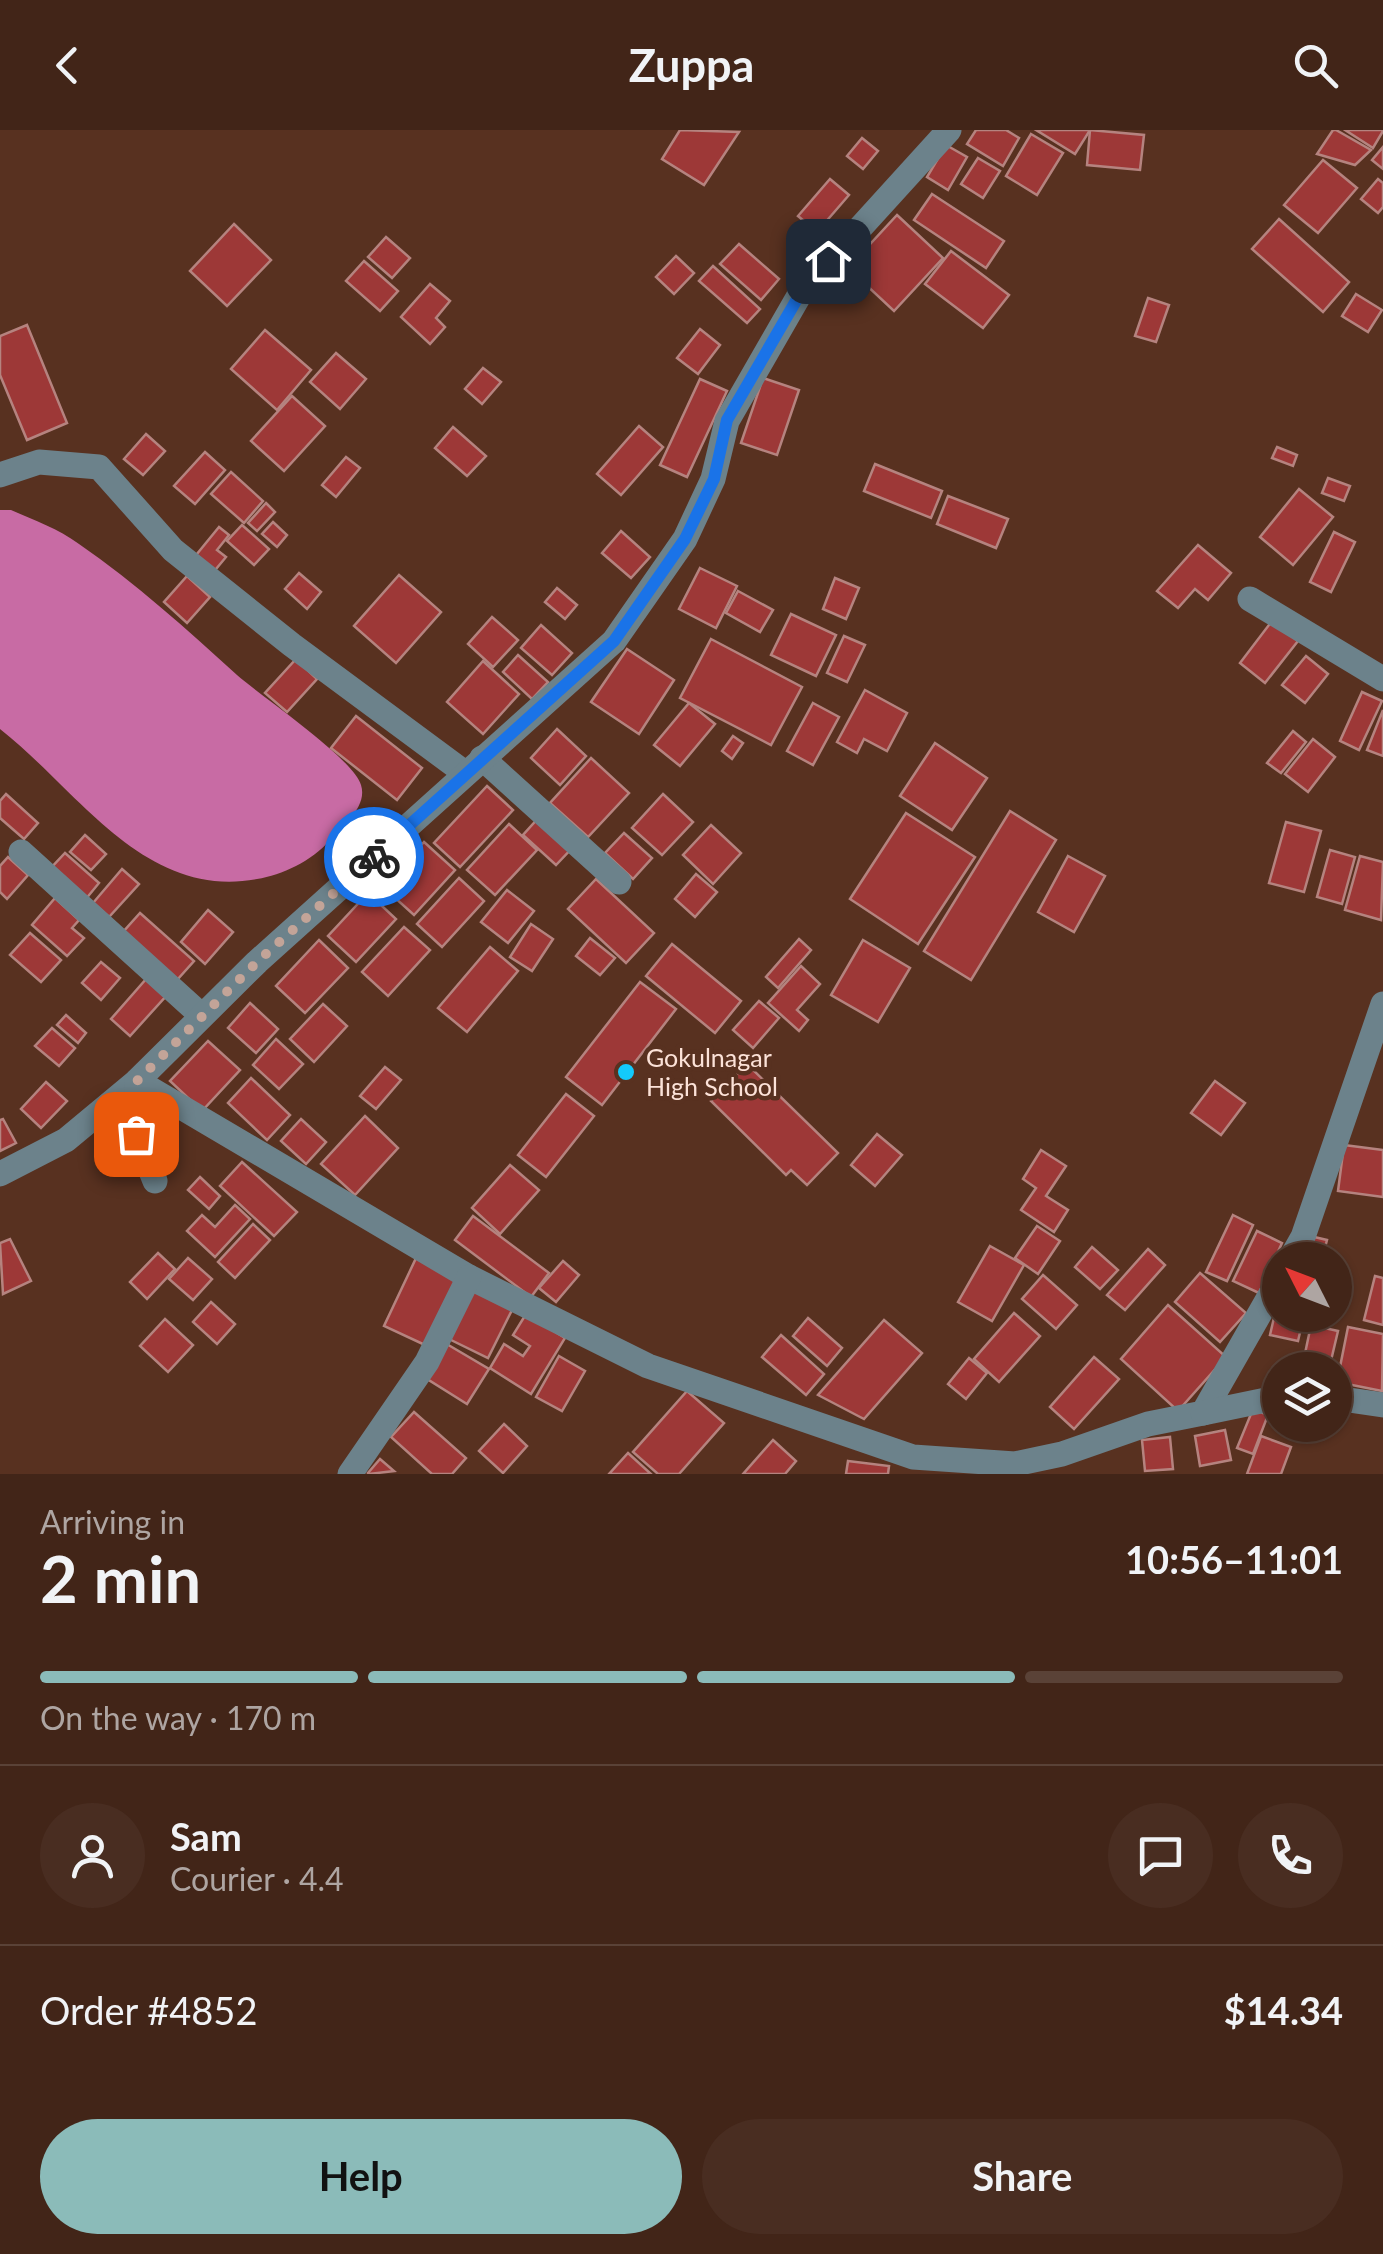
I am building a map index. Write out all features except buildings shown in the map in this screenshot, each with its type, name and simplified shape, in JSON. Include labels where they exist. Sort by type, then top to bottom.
[{"type":"street","points":[[0,1174],[66,1140],[137,1081],[201,1016],[614,641],[685,539],[714,479],[727,420],[800,294],[948,130]]},
{"type":"street","points":[[0,475],[40,462],[99,467],[173,550],[292,645],[474,765],[619,882]]},
{"type":"street","points":[[1250,599],[1383,679]]},
{"type":"street","points":[[21,852],[201,1016]]},
{"type":"street","points":[[1301,1242],[1383,1004]]},
{"type":"street","points":[[137,1081],[136,1134],[155,1181]]},
{"type":"street","points":[[137,1081],[469,1277],[648,1366],[913,1457],[1015,1464],[1062,1454],[1148,1424],[1262,1402]]},
{"type":"street","points":[[350,1474],[427,1362],[469,1277]]},
{"type":"street","points":[[1204,1414],[1262,1310]]},
{"type":"street","points":[[1352,1400],[1383,1405]]},
{"type":"shaded area","points":[[0,510],[11,510],[55,529],[100,559],[342,760],[361,785],[361,801],[322,848],[296,866],[257,879],[217,881],[180,873],[115,835],[0,729]]},
{"type":"way so far","points":[[136,1134],[137,1081],[257,962],[374,857]]},
{"type":"place","name":"Gokulnagar High School","points":[[626,1072]]},
{"type":"route","points":[[374,857],[614,641],[685,539],[714,479],[727,420],[800,294],[828,261]]}]
